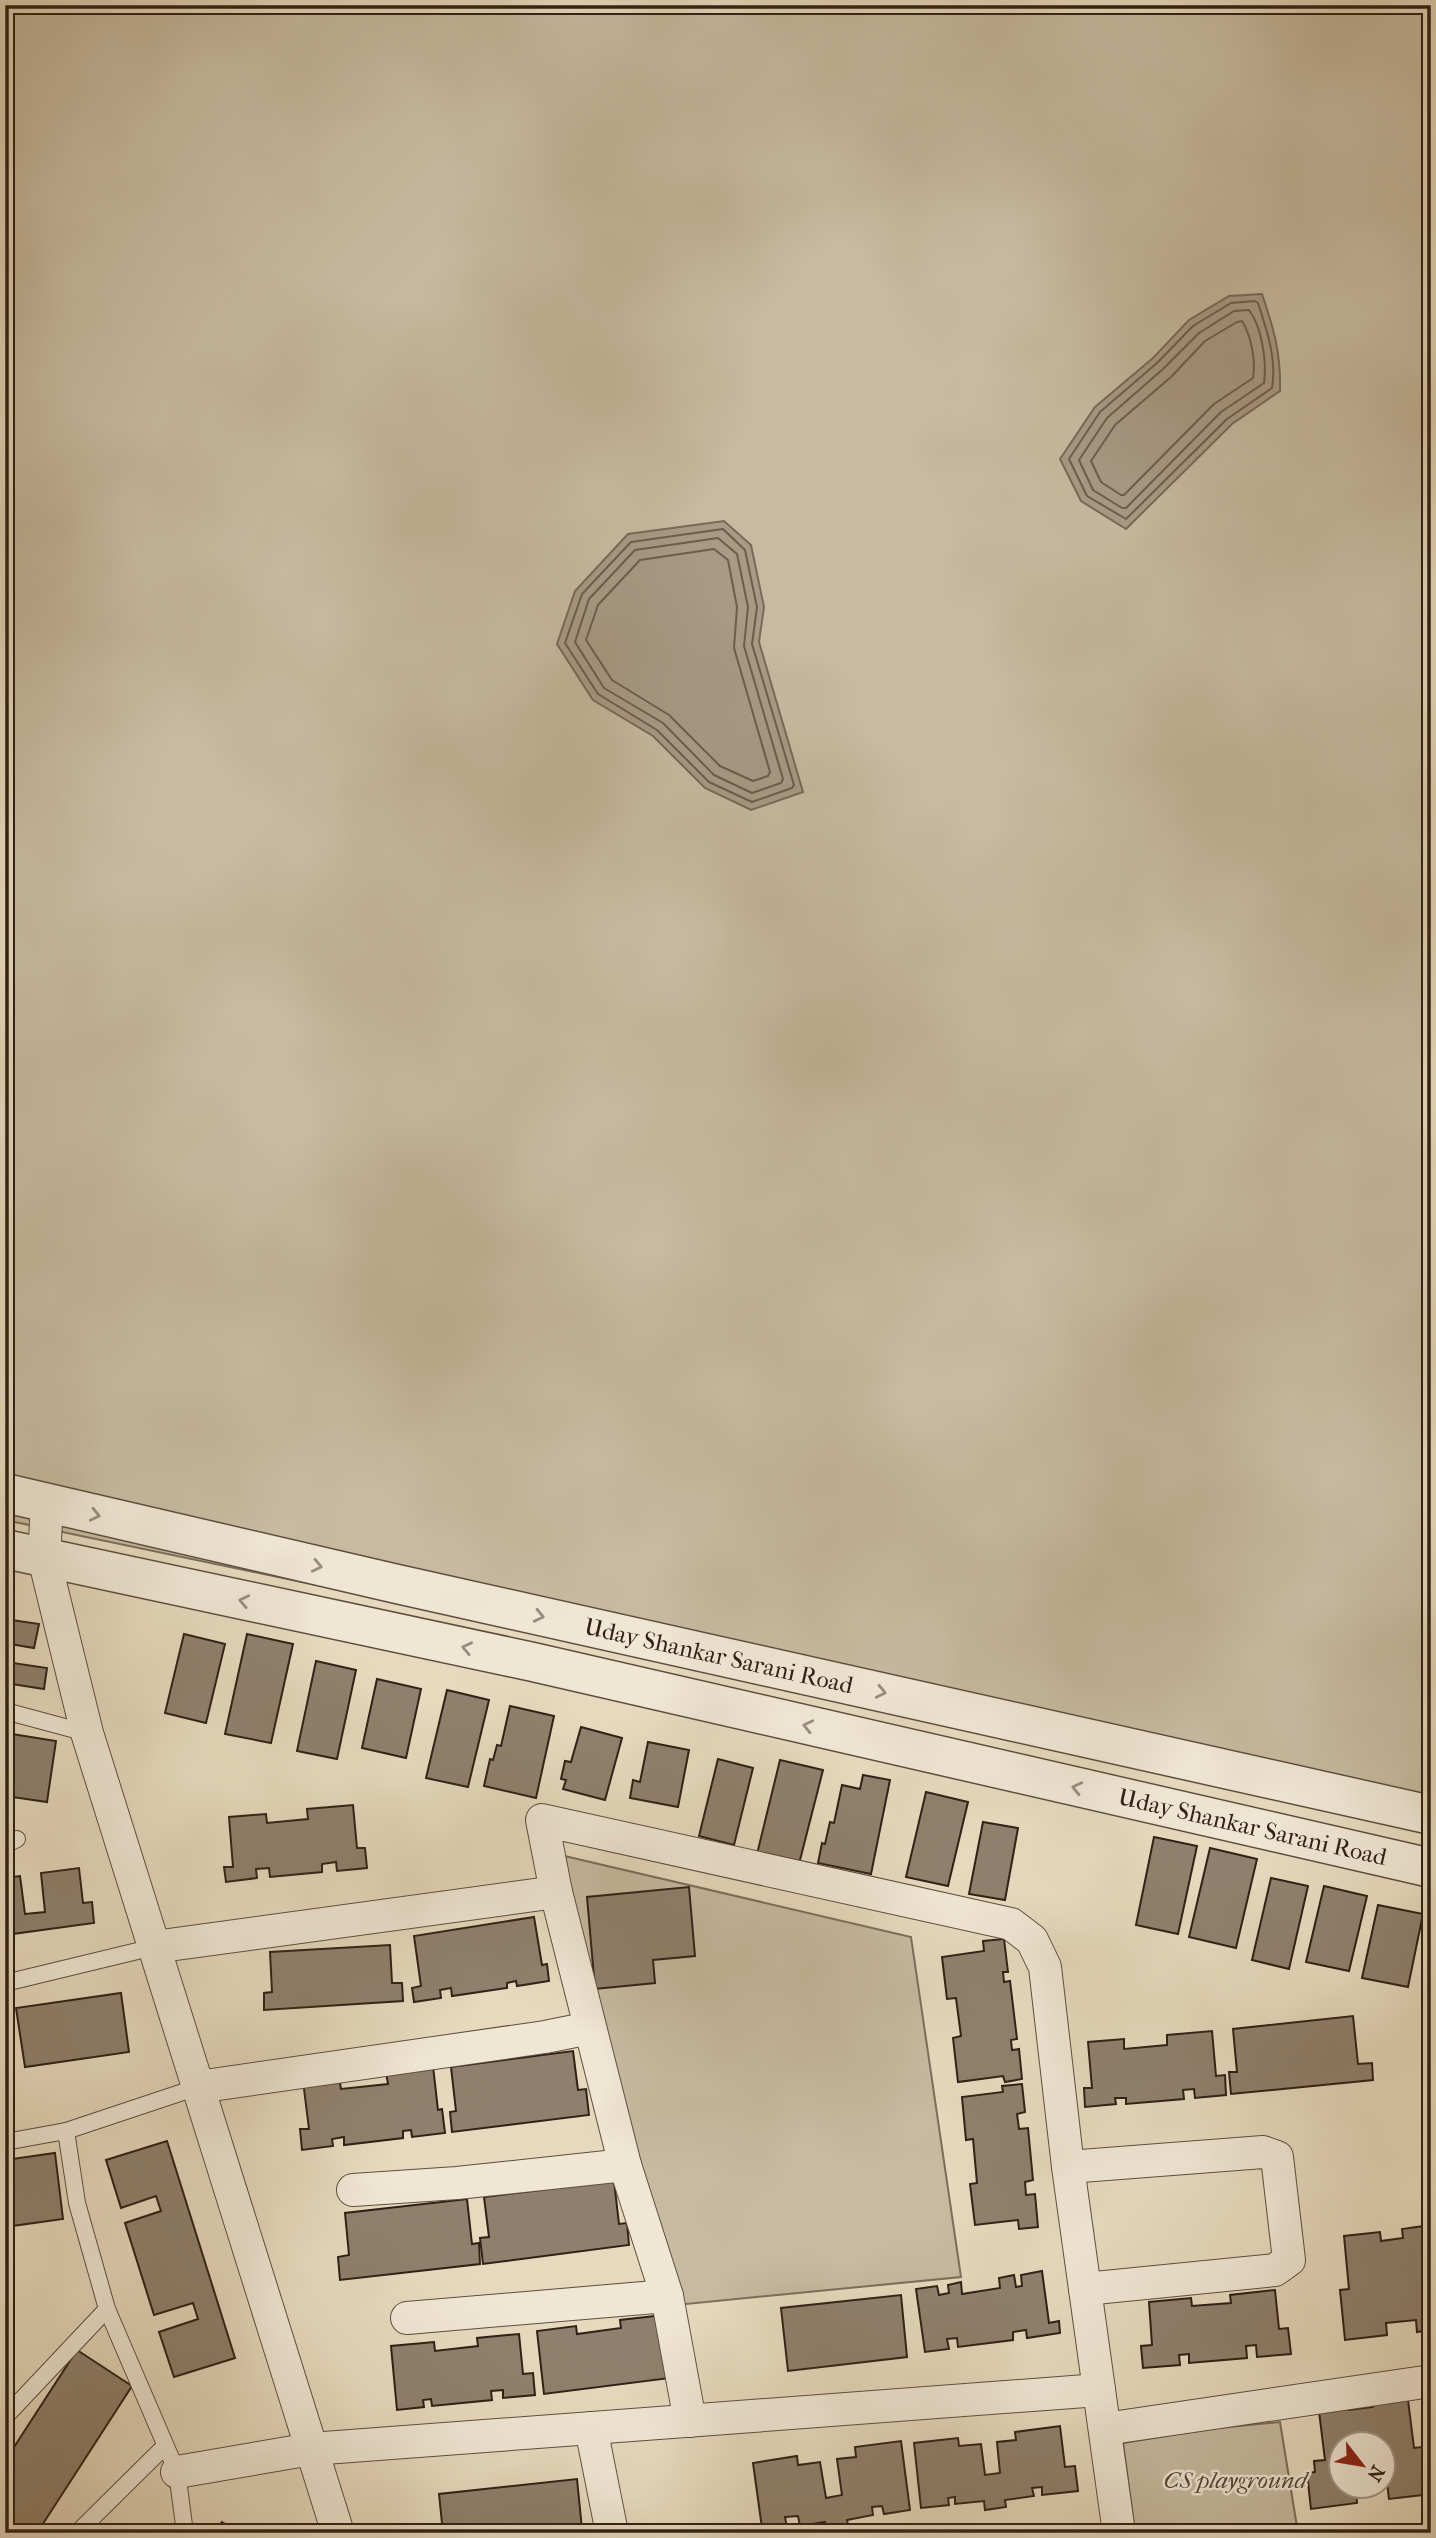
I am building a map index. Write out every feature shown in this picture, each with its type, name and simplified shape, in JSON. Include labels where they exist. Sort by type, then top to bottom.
[{"type":"street","name":"Uday Shankar Sarani Road","points":[[5,1493],[411,1587],[1431,1815]]},
{"type":"street","points":[[47,1504],[44,1558],[87,1733],[338,2533]]},
{"type":"street","name":"Uday Shankar Sarani Road","points":[[5,1549],[534,1662],[1431,1868]]},
{"type":"street","points":[[690,2421],[667,2296],[625,2165],[556,1892],[542,1820],[1011,1924],[1032,1940],[1045,1967],[1068,2167],[1119,2533]]},
{"type":"street","points":[[154,1947],[556,1892]]},
{"type":"street","points":[[198,2087],[545,2037],[590,2028]]},
{"type":"street","points":[[1068,2167],[1263,2152],[1278,2157],[1289,2260],[1275,2270],[1085,2289]]},
{"type":"street","points":[[353,2190],[457,2183],[625,2165]]},
{"type":"street","points":[[407,2318],[667,2296]]},
{"type":"street","points":[[1105,2428],[1431,2381]]},
{"type":"street","points":[[171,2459],[1099,2390]]},
{"type":"street","points":[[592,2428],[612,2533]]},
{"type":"lane","points":[[5,1711],[87,1733]]},
{"type":"lane","points":[[5,1983],[154,1947]]},
{"type":"lane","points":[[5,2142],[66,2132],[198,2087]]},
{"type":"lane","points":[[66,2132],[77,2203],[107,2309],[171,2459],[185,2533]]},
{"type":"lane","points":[[5,2417],[107,2309]]},
{"type":"lane","points":[[77,2533],[171,2459]]},
{"type":"green space","points":[[5,5],[1431,5],[1431,1818],[5,1520]]},
{"type":"green space","points":[[556,1854],[911,1937],[961,2277],[666,2306]]},
{"type":"green space","name":"CS playground","points":[[1280,2422],[1298,2533],[1135,2533],[1123,2443],[1207,2429]]},
{"type":"water","points":[[1262,294],[1276,342],[1280,391],[1232,424],[1126,529],[1081,501],[1060,459],[1095,407],[1153,358],[1189,320],[1229,296]]},
{"type":"water","points":[[724,521],[751,545],[764,607],[759,642],[803,792],[751,810],[705,788],[653,736],[593,700],[557,644],[575,591],[628,534]]},
{"type":"building","points":[[5,1619],[39,1624],[34,1648],[10,1644],[6,1662],[47,1668],[44,1689],[5,1683]]},
{"type":"building","points":[[184,1634],[225,1644],[206,1723],[165,1713]]},
{"type":"building","points":[[247,1634],[293,1644],[271,1743],[225,1734]]},
{"type":"building","points":[[316,1661],[356,1670],[337,1759],[297,1751]]},
{"type":"building","points":[[377,1679],[421,1689],[406,1758],[362,1748]]},
{"type":"building","points":[[447,1690],[489,1700],[468,1787],[426,1778]]},
{"type":"building","points":[[510,1706],[554,1716],[536,1798],[484,1786],[490,1759],[493,1760],[497,1745],[501,1746]]},
{"type":"building","points":[[581,1727],[622,1738],[605,1800],[563,1789],[566,1780],[561,1779],[565,1761],[571,1762]]},
{"type":"building","points":[[12,1734],[56,1741],[47,1802],[5,1796],[5,1773]]},
{"type":"building","points":[[648,1742],[689,1750],[678,1807],[630,1798],[633,1780],[640,1782]]},
{"type":"building","points":[[718,1759],[753,1768],[734,1845],[699,1836]]},
{"type":"building","points":[[780,1760],[823,1770],[799,1864],[757,1854]]},
{"type":"building","points":[[863,1775],[890,1780],[871,1874],[818,1863],[830,1822],[834,1823],[842,1785],[860,1789]]},
{"type":"building","points":[[926,1792],[968,1802],[948,1886],[906,1877]]},
{"type":"building","points":[[353,1805],[357,1848],[365,1848],[367,1868],[337,1871],[336,1862],[322,1864],[322,1872],[270,1877],[269,1868],[256,1869],[257,1878],[226,1882],[224,1867],[233,1867],[229,1817],[266,1814],[267,1823],[308,1819],[307,1809]]},
{"type":"building","points":[[983,1822],[1018,1828],[1005,1900],[969,1894]]},
{"type":"building","points":[[1154,1837],[1197,1846],[1178,1934],[1136,1925]]},
{"type":"building","points":[[1210,1848],[1257,1859],[1236,1948],[1189,1937]]},
{"type":"building","points":[[79,1868],[83,1903],[92,1902],[94,1923],[5,1935],[5,1878],[20,1876],[25,1914],[45,1912],[41,1873]]},
{"type":"building","points":[[1271,1878],[1308,1886],[1289,1969],[1252,1960]]},
{"type":"building","points":[[1324,1886],[1367,1896],[1349,1971],[1306,1962]]},
{"type":"building","points":[[689,1887],[695,1956],[653,1960],[655,1983],[595,1989],[587,1897]]},
{"type":"building","points":[[1378,1905],[1423,1914],[1408,1987],[1362,1978]]},
{"type":"building","points":[[534,1917],[542,1965],[547,1964],[549,1981],[517,1986],[516,1981],[507,1983],[507,1988],[452,1996],[451,1988],[440,1990],[441,1998],[414,2002],[412,1988],[421,1986],[414,1936]]},
{"type":"building","points":[[1431,1934],[1431,1993],[1423,1992]]},
{"type":"building","points":[[1004,1939],[1008,1972],[1003,1972],[1004,1982],[1010,1981],[1017,2039],[1011,2040],[1012,2050],[1019,2049],[1022,2079],[1005,2082],[1003,2076],[958,2082],[953,2038],[961,2036],[956,1998],[947,1999],[942,1957],[984,1951],[983,1941]]},
{"type":"building","points":[[390,1945],[392,1983],[402,1983],[403,2001],[264,2010],[264,1993],[272,1992],[270,1952]]},
{"type":"building","points":[[121,1993],[129,2052],[25,2067],[16,2008]]},
{"type":"building","points":[[1353,2016],[1358,2064],[1372,2063],[1373,2080],[1231,2094],[1229,2072],[1237,2072],[1233,2029]]},
{"type":"building","points":[[1212,2031],[1216,2076],[1225,2075],[1226,2095],[1195,2098],[1194,2089],[1183,2090],[1184,2099],[1126,2104],[1126,2098],[1115,2098],[1116,2104],[1085,2107],[1084,2088],[1092,2088],[1088,2042],[1124,2039],[1124,2049],[1167,2045],[1167,2035]]},
{"type":"building","points":[[573,2051],[578,2090],[586,2089],[589,2115],[452,2132],[450,2112],[456,2111],[451,2067]]},
{"type":"building","points":[[433,2066],[438,2110],[442,2109],[445,2133],[412,2137],[411,2130],[403,2131],[403,2138],[344,2145],[344,2137],[332,2139],[333,2146],[302,2150],[300,2129],[309,2129],[303,2081],[339,2077],[341,2089],[388,2084],[386,2072]]},
{"type":"building","points":[[1022,2084],[1025,2112],[1017,2114],[1019,2129],[1028,2128],[1033,2180],[1025,2182],[1026,2195],[1035,2194],[1038,2227],[1019,2229],[1018,2220],[975,2225],[970,2184],[977,2183],[973,2139],[966,2140],[962,2097],[1003,2092],[1002,2086]]},
{"type":"building","points":[[167,2141],[235,2358],[174,2377],[159,2332],[198,2319],[193,2303],[154,2315],[125,2223],[161,2211],[156,2196],[121,2208],[106,2160]]},
{"type":"building","points":[[55,2153],[63,2219],[5,2227],[5,2160]]},
{"type":"building","points":[[614,2181],[619,2224],[627,2223],[629,2245],[483,2264],[480,2238],[489,2237],[484,2197]]},
{"type":"building","points":[[467,2199],[472,2244],[479,2243],[480,2264],[340,2280],[338,2257],[349,2255],[345,2213]]},
{"type":"building","points":[[1431,2225],[1431,2276],[1425,2276],[1426,2283],[1431,2283],[1431,2330],[1417,2332],[1416,2320],[1386,2323],[1387,2335],[1345,2340],[1340,2290],[1349,2289],[1344,2236],[1380,2232],[1381,2241],[1403,2238],[1402,2229]]},
{"type":"building","points":[[1042,2271],[1049,2323],[1059,2321],[1060,2333],[1027,2338],[1026,2330],[1013,2332],[1013,2340],[958,2347],[957,2338],[947,2339],[949,2349],[925,2352],[916,2289],[937,2286],[939,2295],[949,2293],[948,2285],[961,2282],[962,2294],[1000,2288],[999,2278],[1014,2275],[1016,2287],[1022,2286],[1021,2275]]},
{"type":"building","points":[[1275,2290],[1279,2329],[1288,2328],[1291,2354],[1257,2357],[1256,2345],[1246,2346],[1247,2358],[1189,2363],[1189,2354],[1179,2355],[1180,2365],[1143,2368],[1141,2346],[1152,2345],[1149,2302],[1191,2298],[1192,2306],[1231,2303],[1230,2295]]},
{"type":"building","points":[[901,2295],[907,2357],[788,2371],[781,2308]]},
{"type":"building","points":[[663,2315],[678,2377],[544,2394],[537,2331],[576,2326],[577,2334],[621,2328],[620,2320]]},
{"type":"building","points":[[519,2334],[523,2374],[533,2373],[535,2395],[503,2398],[503,2390],[491,2391],[492,2400],[432,2406],[431,2399],[423,2400],[424,2407],[397,2410],[391,2346],[434,2342],[435,2351],[478,2346],[477,2338]]},
{"type":"building","points":[[77,2350],[132,2386],[37,2533],[5,2533],[5,2461]]},
{"type":"building","points":[[1407,2392],[1414,2448],[1431,2446],[1431,2494],[1398,2498],[1398,2430],[1328,2430],[1328,2500],[1357,2500],[1357,2503],[1311,2509],[1307,2473],[1315,2472],[1314,2461],[1325,2460],[1318,2403],[1348,2399],[1349,2410],[1373,2407],[1371,2396]]},
{"type":"building","points":[[1060,2426],[1065,2467],[1075,2466],[1078,2491],[1042,2495],[1042,2487],[1032,2488],[1034,2496],[1005,2500],[1006,2507],[985,2510],[984,2501],[955,2504],[955,2497],[948,2498],[949,2505],[921,2508],[914,2443],[958,2438],[959,2446],[981,2444],[985,2475],[1000,2473],[997,2442],[1016,2440],[1015,2432]]},
{"type":"building","points":[[901,2441],[910,2510],[884,2514],[882,2506],[872,2507],[873,2515],[847,2520],[848,2525],[826,2528],[825,2522],[800,2526],[798,2516],[785,2517],[787,2528],[781,2529],[781,2525],[762,2528],[753,2463],[797,2456],[798,2465],[820,2462],[826,2498],[842,2495],[837,2459],[856,2457],[855,2447]]},
{"type":"building","points":[[577,2479],[582,2529],[594,2528],[595,2533],[443,2533],[439,2494]]},
{"type":"building","points":[[222,2522],[239,2533],[215,2533]]}]
